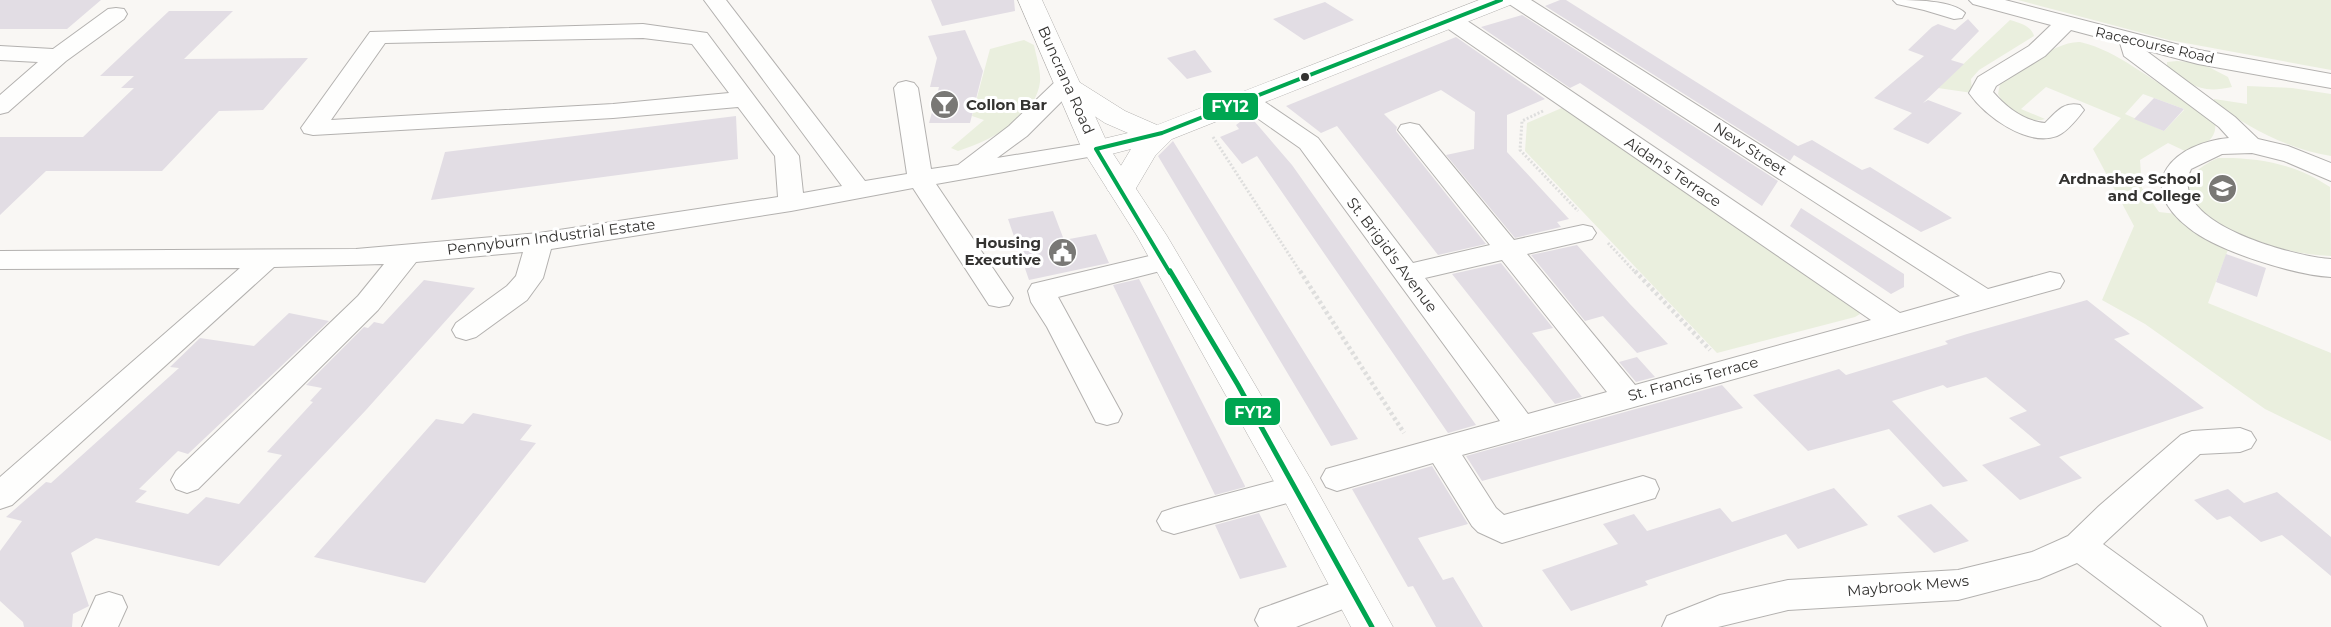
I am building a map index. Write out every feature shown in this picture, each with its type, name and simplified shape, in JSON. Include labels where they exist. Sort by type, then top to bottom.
[{"type":"main road","name":"Buncrana Road","points":[[1030,0],[1096,149],[1166,261],[1297,488],[1372,627]]},
{"type":"main road","points":[[1096,149],[1159,134],[1501,0]]},
{"type":"main road","points":[[1068,86],[1115,117],[1159,134]]},
{"type":"main road","points":[[1122,189],[1143,152],[1159,134]]},
{"type":"street","points":[[715,0],[858,190]]},
{"type":"street","name":"New Street","points":[[1516,0],[1983,298]]},
{"type":"street","points":[[1904,0],[1928,4],[1954,13]]},
{"type":"street","name":"Racecourse Road","points":[[1980,0],[2198,57],[2331,81]]},
{"type":"street","points":[[0,107],[58,56],[116,14]]},
{"type":"street","name":"Aidan's Terrace","points":[[1452,21],[1895,323]]},
{"type":"street","points":[[2065,24],[2037,51],[1986,82],[1981,93],[1992,106],[2013,122],[2035,131],[2051,130],[2072,110]]},
{"type":"street","points":[[745,99],[613,111],[313,128],[378,37],[643,31],[699,38],[745,99],[787,156],[791,203]]},
{"type":"street","points":[[2131,41],[2132,51],[2227,122],[2250,145]]},
{"type":"street","points":[[0,53],[58,56]]},
{"type":"street","points":[[962,171],[1018,131],[1068,86]]},
{"type":"street","points":[[906,88],[920,178],[999,298]]},
{"type":"street","name":"St. Brigid's Avenue","points":[[1248,100],[1309,143],[1520,426]]},
{"type":"street","points":[[1410,130],[1628,397]]},
{"type":"street","points":[[2331,173],[2273,150],[2250,145],[2222,146],[2181,164],[2173,180],[2176,196],[2188,214],[2212,232],[2248,248],[2331,268]]},
{"type":"street","name":"Pennyburn Industrial Estate","points":[[0,260],[356,258],[539,242],[791,203],[920,178],[1096,149]]},
{"type":"street","points":[[2304,161],[2331,164]]},
{"type":"street","points":[[1407,273],[1583,233]]},
{"type":"street","points":[[466,330],[517,293],[529,278],[539,242]]},
{"type":"street","points":[[187,480],[368,303],[407,254]]},
{"type":"street","points":[[4,488],[267,259]]},
{"type":"street","points":[[1107,414],[1060,325],[1045,302],[1042,291],[1166,261]]},
{"type":"street","name":"St. Francis Terrace","points":[[1337,478],[2050,281]]},
{"type":"street","name":"Maybrook Mews","points":[[1680,627],[1720,610],[1788,595],[1959,585],[2039,565],[2080,546],[2110,515],[2192,443],[2240,440]]},
{"type":"street","points":[[1430,453],[1484,517],[1502,529],[1643,489]]},
{"type":"street","points":[[1174,521],[1297,488]]},
{"type":"street","points":[[2080,546],[2189,627]]},
{"type":"street","points":[[1277,627],[1273,620],[1352,591]]},
{"type":"path","points":[[1195,120],[1212,136],[1430,453]]},
{"type":"green space","points":[[2018,0],[2331,0],[2331,70],[2169,40]]},
{"type":"green space","points":[[2010,20],[2027,27],[2034,36],[1979,70],[1971,79],[1972,93],[1938,88]]},
{"type":"green space","points":[[1024,40],[1034,45],[1040,73],[1037,95],[1030,106],[1020,117],[997,134],[958,151],[951,148],[984,120],[972,116],[990,49]]},
{"type":"green space","points":[[2080,42],[2095,46],[2122,59],[2186,98],[2186,103],[2202,109],[2215,121],[2214,133],[2203,144],[2187,152],[2168,143],[2140,160],[2142,188],[2159,212],[2177,214],[2229,247],[2208,303],[2331,353],[2331,441],[2265,409],[2145,324],[2102,300],[2134,226],[2093,149],[2121,118],[2046,87],[2021,109],[2045,119],[2032,120],[2012,110],[1998,94],[2000,84],[2018,71],[2049,51],[2070,43]],"holes":[[[2143,94],[2184,109],[2164,131],[2125,114]]]},
{"type":"green space","points":[[2167,62],[2201,63],[2228,77],[2232,87],[2212,89],[2196,86],[2167,67]]},
{"type":"green space","points":[[2247,86],[2292,88],[2331,94],[2331,156],[2284,143],[2240,120],[2213,102],[2214,99],[2247,104]]},
{"type":"green space","points":[[1564,107],[1855,306],[1860,314],[1717,353],[1525,151],[1527,123]]},
{"type":"green space","points":[[2218,158],[2276,163],[2304,173],[2330,187],[2331,256],[2290,250],[2232,234],[2199,212],[2188,194],[2188,184],[2193,175],[2203,166]]},
{"type":"building","points":[[0,0],[101,0],[67,29],[0,29]]},
{"type":"building","points":[[931,0],[1014,0],[1015,11],[942,26]]},
{"type":"building","points":[[1566,0],[1798,146],[1812,140],[1862,170],[1870,167],[1952,218],[1921,232],[1794,155],[1790,161],[1545,6]]},
{"type":"building","points":[[1325,2],[1354,20],[1304,40],[1273,19]]},
{"type":"building","points":[[169,11],[233,11],[184,59],[308,58],[263,110],[219,111],[162,171],[46,171],[0,215],[0,137],[83,137],[134,88],[121,88],[134,76],[100,76]]},
{"type":"building","points":[[1522,15],[1778,181],[1762,206],[1580,83],[1570,88],[1481,27]]},
{"type":"building","points":[[1968,19],[1979,31],[1951,60],[1964,64],[1923,103],[1928,100],[1962,113],[1928,144],[1893,129],[1912,113],[1874,98],[1924,56],[1908,50],[1932,27],[1938,24],[1955,30]]},
{"type":"building","points":[[965,30],[983,71],[970,123],[929,123],[939,87],[930,87],[937,58],[928,36]]},
{"type":"building","points":[[1456,37],[1545,99],[1507,115],[1507,152],[1569,219],[1557,222],[1561,227],[1515,238],[1446,155],[1474,149],[1475,112],[1441,90],[1384,114],[1397,127],[1396,131],[1486,244],[1438,255],[1337,126],[1321,133],[1286,106]]},
{"type":"building","points":[[1195,50],[1212,72],[1187,79],[1167,58]]},
{"type":"building","points":[[2154,98],[2184,109],[2164,131],[2134,119]]},
{"type":"building","points":[[1249,115],[1292,165],[1476,425],[1448,433],[1257,156],[1242,164],[1220,137],[1239,129],[1236,125]]},
{"type":"building","points":[[736,116],[738,159],[431,200],[445,152]]},
{"type":"building","points":[[1173,141],[1358,439],[1331,446],[1158,156]]},
{"type":"building","points":[[1801,208],[1904,274],[1904,287],[1891,294],[1790,226]]},
{"type":"building","name":"Housing Executive","points":[[1053,211],[1064,240],[1096,234],[1109,263],[1029,280],[1008,219]]},
{"type":"building","points":[[1577,245],[1668,344],[1637,353],[1603,316],[1585,321],[1531,255]]},
{"type":"building","points":[[2226,254],[2266,268],[2257,297],[2216,282]]},
{"type":"building","points":[[1501,263],[1553,328],[1532,333],[1582,397],[1555,404],[1452,274]]},
{"type":"building","points":[[1139,279],[1245,487],[1215,495],[1113,285]]},
{"type":"building","points":[[424,280],[475,288],[366,410],[219,566],[96,538],[71,553],[89,606],[73,614],[72,627],[24,627],[23,622],[0,601],[0,551],[22,521],[6,517],[46,482],[51,483],[179,368],[170,367],[200,338],[254,346],[289,313],[329,321],[188,454],[178,451],[139,489],[147,491],[135,502],[188,514],[206,497],[239,504],[282,455],[267,452],[313,402],[310,401],[322,388],[306,385],[364,327],[368,328],[374,322],[383,324]]},
{"type":"building","points":[[2087,300],[2130,334],[2114,339],[2204,408],[2059,457],[2082,478],[2020,500],[1982,465],[2041,445],[2009,418],[2027,411],[1986,377],[1947,388],[1943,385],[1892,401],[1968,481],[1943,487],[1889,429],[1808,451],[1753,395],[1839,369],[1846,375],[1948,344],[1945,341],[1967,334]]},
{"type":"building","points":[[1637,357],[1655,377],[1636,382],[1619,362]]},
{"type":"building","points":[[1722,385],[1743,408],[1482,481],[1466,456]]},
{"type":"building","points":[[473,413],[532,425],[520,440],[536,443],[425,583],[314,557],[436,419],[463,424]]},
{"type":"building","points":[[1432,466],[1468,524],[1418,538],[1443,580],[1453,577],[1483,627],[1436,627],[1413,586],[1408,587],[1352,489]]},
{"type":"building","points":[[1834,488],[1868,525],[1798,549],[1786,534],[1645,581],[1648,585],[1571,611],[1542,570],[1618,544],[1603,524],[1634,514],[1647,531],[1720,508],[1732,522]]},
{"type":"building","points":[[2228,489],[2244,503],[2277,492],[2331,537],[2331,576],[2282,535],[2261,542],[2230,516],[2217,520],[2194,500]]},
{"type":"building","points":[[1931,504],[1969,541],[1934,553],[1897,516]]},
{"type":"building","points":[[1259,513],[1287,567],[1240,579],[1215,525]]},
{"type":"transit line","name":"FY12","points":[[1372,627],[1238,385],[1096,149],[1162,133],[1501,0]]},
{"type":"place","name":"Collon Bar","points":[[945,105]]},
{"type":"place","name":"Ardnashee School and College","points":[[2222,188]]},
{"type":"place","name":"Housing Executive","points":[[1062,252]]}]
